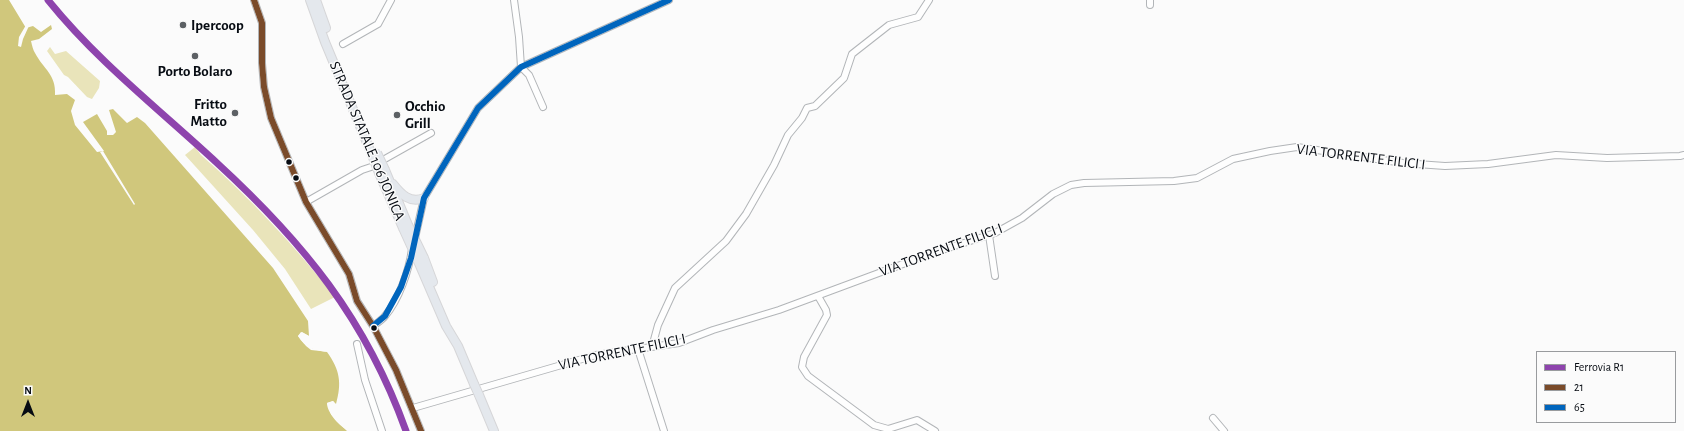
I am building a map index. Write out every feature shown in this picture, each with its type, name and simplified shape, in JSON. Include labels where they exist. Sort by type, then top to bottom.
[{"type":"main road","name":"STRADA STATALE 106 JONICA","points":[[310,0],[325,42],[375,154]]},
{"type":"main road","name":"STRADA STATALE 106 JONICA","points":[[316,0],[375,154],[379,169],[421,260],[446,326],[458,346],[494,431]]},
{"type":"main road","name":"STRADA STATALE 106 JONICA","points":[[379,169],[388,179],[406,226]]},
{"type":"main road","points":[[388,179],[411,200],[421,199]]},
{"type":"street","points":[[254,0],[262,23],[262,63],[271,118],[306,202],[349,274],[357,301],[373,326],[396,370],[413,408],[421,431]]},
{"type":"street","points":[[342,44],[378,24],[391,0]]},
{"type":"street","points":[[514,0],[521,67],[529,75],[543,107]]},
{"type":"street","points":[[373,326],[385,316],[401,287],[411,258],[421,199],[478,108],[521,67],[669,0]]},
{"type":"street","points":[[652,347],[658,324],[675,288],[726,241],[746,214],[774,165],[788,135],[802,118],[807,108],[815,106],[844,78],[852,54],[889,25],[918,17],[929,0]]},
{"type":"street","points":[[383,160],[431,133]]},
{"type":"street","name":"VIA TORRENTE FILICI I","points":[[413,408],[590,357],[679,342],[818,296],[930,254],[989,235],[1022,218],[1053,194],[1084,182],[1174,181],[1197,178],[1233,159],[1297,147],[1363,156],[1403,164],[1444,166],[1488,164],[1556,155],[1607,158],[1684,155]]},
{"type":"street","points":[[306,202],[362,170],[379,169]]},
{"type":"street","points":[[989,235],[995,276]]},
{"type":"street","points":[[818,296],[826,310],[827,315],[804,357],[802,366],[808,376],[874,425],[888,430],[917,420],[935,431]]},
{"type":"street","points":[[357,344],[365,380],[382,431]]},
{"type":"street","points":[[638,349],[664,431]]},
{"type":"street","points":[[1212,418],[1224,431]]},
{"type":"shaded area","points":[[0,0],[9,0],[26,28],[33,26],[41,32],[51,25],[52,29],[39,39],[31,41],[34,52],[49,72],[54,82],[55,95],[67,94],[75,100],[71,111],[75,125],[97,152],[104,151],[83,122],[97,114],[107,131],[107,135],[113,135],[116,132],[109,110],[113,109],[127,123],[137,117],[145,123],[273,268],[308,321],[309,336],[301,332],[298,336],[310,348],[327,352],[335,365],[339,377],[338,396],[336,404],[333,401],[327,403],[329,411],[335,419],[349,431],[0,431]]},
{"type":"shaded area","points":[[50,47],[55,54],[66,51],[100,81],[99,88],[92,99],[87,97],[68,77],[64,75],[47,51]]},
{"type":"shaded area","points":[[195,147],[201,155],[237,188],[271,223],[304,259],[335,297],[311,309],[285,269],[253,230],[185,155]]},
{"type":"pier","points":[[26,25],[29,25],[21,47],[18,46],[19,37]]},
{"type":"pier","points":[[103,151],[135,204],[134,205],[100,152]]},
{"type":"pier","points":[[302,332],[309,336],[309,338],[302,335],[300,336],[312,348],[329,352],[311,350],[298,336]]},
{"type":"pier","points":[[333,401],[337,406],[333,403],[329,405],[332,413],[351,431],[347,431],[331,414],[327,403]]},
{"type":"rail line","name":"R1","points":[[48,0],[87,44],[217,163],[277,222],[304,253],[329,285],[372,353],[390,391],[406,431]]},
{"type":"transit line","name":"21","points":[[254,0],[262,23],[262,63],[264,87],[271,118],[306,202],[349,274],[357,301],[373,326],[396,370],[421,431]]},
{"type":"transit line","name":"65","points":[[373,326],[385,316],[401,287],[411,258],[424,198],[478,108],[521,67],[669,0]]},
{"type":"place","name":"Ipercoop","points":[[183,25]]},
{"type":"place","name":"Porto Bolaro","points":[[195,56]]},
{"type":"place","name":"Fritto Matto","points":[[235,113]]},
{"type":"place","name":"Occhio Grill","points":[[397,115]]}]
